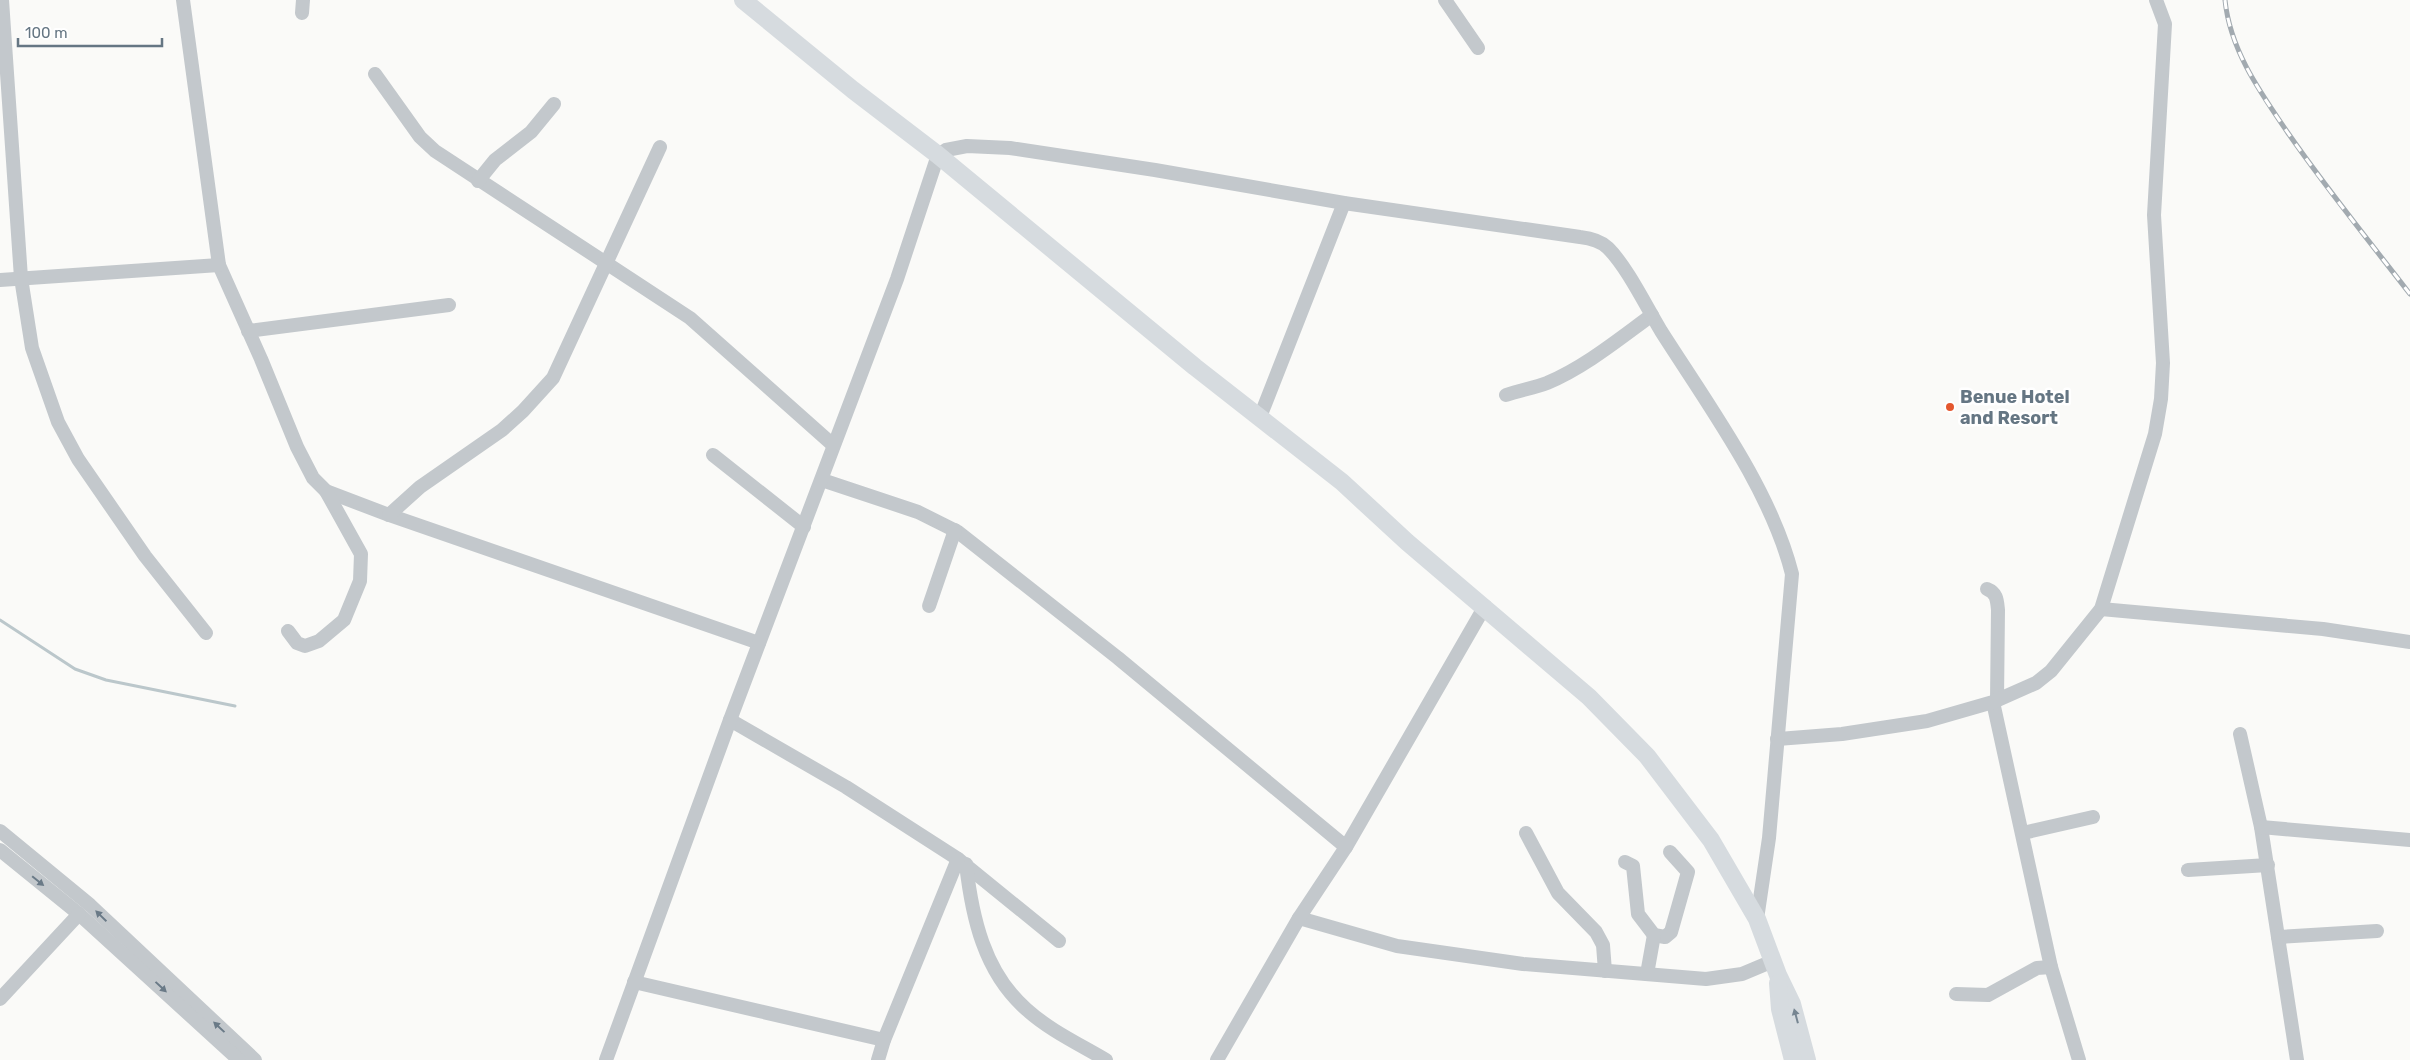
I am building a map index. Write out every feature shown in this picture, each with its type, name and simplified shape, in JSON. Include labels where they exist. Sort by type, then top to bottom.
[{"type":"main road","points":[[743,0],[839,79],[938,155],[1195,367],[1342,482],[1407,542],[1485,606],[1589,696],[1647,756],[1711,840],[1757,919],[1775,968],[1792,1004],[1807,1060]]},
{"type":"main road","points":[[1775,968],[1780,1009],[1793,1060]]},
{"type":"street","points":[[2,0],[6,144],[21,278],[32,348],[58,422],[74,452],[145,556],[206,633]]},
{"type":"street","points":[[183,0],[219,265],[297,447],[313,478],[326,491],[361,554],[360,581],[344,620],[319,641],[305,646],[297,643],[288,631]]},
{"type":"street","points":[[1444,0],[1478,48]]},
{"type":"street","points":[[1777,739],[1842,734],[1927,721],[1995,701],[2036,683],[2050,671],[2102,609],[2155,434],[2161,399],[2163,363],[2154,215],[2165,24],[2156,0]]},
{"type":"street","points":[[374,74],[420,138],[434,152],[690,318],[833,445]]},
{"type":"street","points":[[478,181],[495,160],[531,132],[554,104]]},
{"type":"street","points":[[389,515],[420,487],[502,430],[539,395],[553,378],[660,146]]},
{"type":"street","points":[[606,1060],[730,720],[822,480],[833,445],[896,278],[938,155],[946,150],[967,146],[1010,148],[1155,170],[1344,203],[1589,238],[1606,246],[1725,432],[1780,534],[1789,560],[1793,584],[1769,838],[1757,919]]},
{"type":"street","points":[[1260,417],[1344,203]]},
{"type":"street","points":[[0,280],[219,265]]},
{"type":"street","points":[[248,331],[449,305]]},
{"type":"street","points":[[1506,395],[1523,388],[1546,383],[1581,365],[1652,316]]},
{"type":"street","points":[[713,455],[804,527]]},
{"type":"street","points":[[822,480],[918,512],[955,530],[1118,658],[1346,847]]},
{"type":"street","points":[[326,491],[389,515],[759,643]]},
{"type":"street","points":[[929,606],[955,530]]},
{"type":"street","points":[[1987,589],[1993,591],[1998,610],[1995,701],[2052,967],[2079,1060]]},
{"type":"street","points":[[1217,1060],[1299,918],[1346,847],[1485,606]]},
{"type":"street","points":[[2102,609],[2323,629],[2410,642]]},
{"type":"street","points":[[730,720],[846,788],[962,861],[1059,941]]},
{"type":"street","points":[[2240,734],[2262,827],[2297,1060]]},
{"type":"street","points":[[2023,832],[2093,817]]},
{"type":"street","points":[[2262,827],[2410,840]]},
{"type":"street","points":[[0,831],[90,905],[255,1060]]},
{"type":"street","points":[[1526,833],[1558,893],[1596,932],[1604,945],[1605,971]]},
{"type":"street","points":[[0,850],[79,914],[239,1060]]},
{"type":"street","points":[[1625,862],[1633,866],[1638,914],[1654,935],[1665,937],[1671,932],[1688,872],[1670,852]]},
{"type":"street","points":[[878,1060],[884,1040],[962,861]]},
{"type":"street","points":[[962,861],[978,932],[987,955],[1010,992],[1042,1021],[1106,1060]]},
{"type":"street","points":[[2188,870],[2268,865]]},
{"type":"street","points":[[0,999],[79,914]]},
{"type":"street","points":[[1299,918],[1397,946],[1523,964],[1706,979],[1775,968]]},
{"type":"street","points":[[2278,937],[2377,931]]},
{"type":"street","points":[[1647,974],[1654,935]]},
{"type":"street","points":[[1956,994],[1988,995],[2032,970],[2044,966],[2052,967]]},
{"type":"street","points":[[634,982],[884,1040]]},
{"type":"waterway","points":[[0,620],[75,669],[106,680],[235,706]]},
{"type":"railway","points":[[2225,0],[2233,36],[2248,70],[2267,102],[2317,174],[2410,294]]},
{"type":"place","name":"Benue Hotel and Resort","points":[[1950,407]]}]
